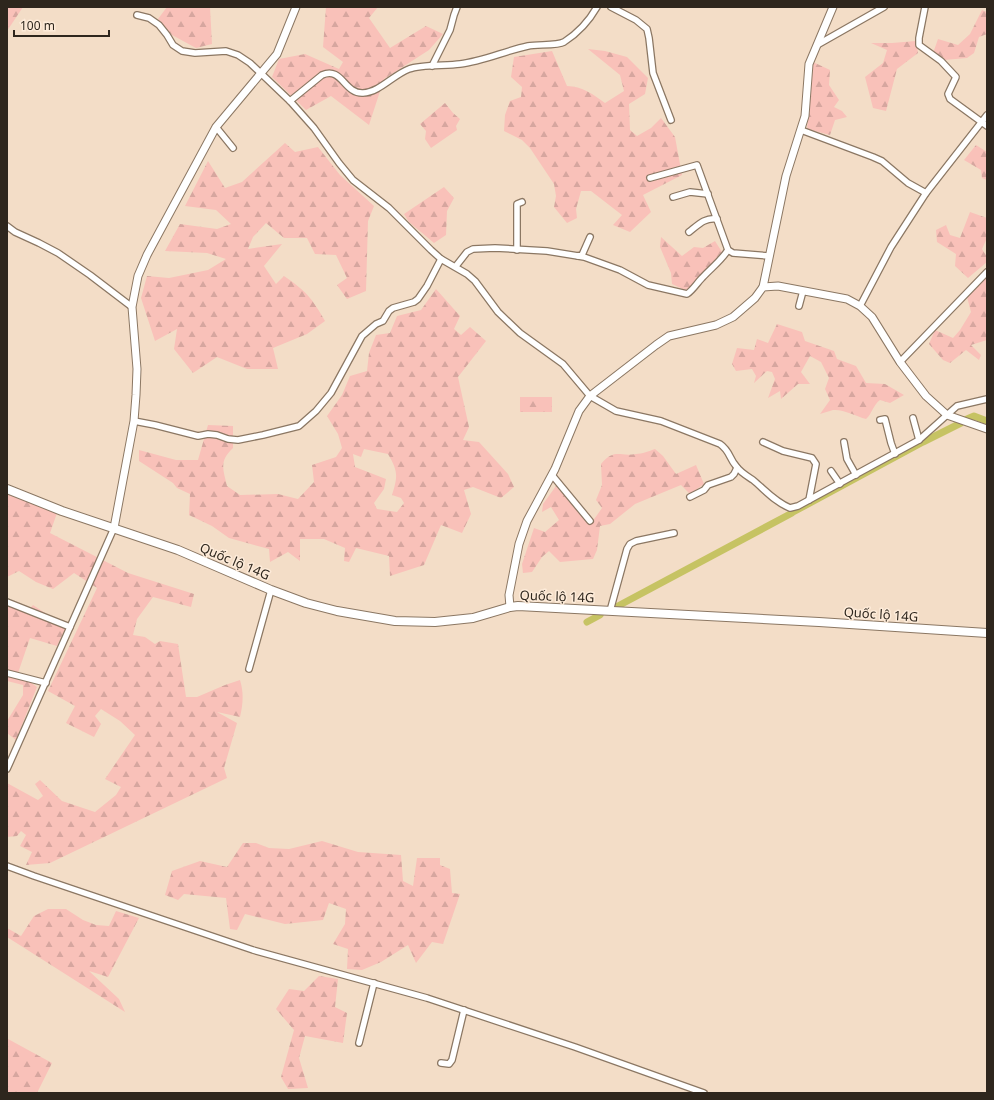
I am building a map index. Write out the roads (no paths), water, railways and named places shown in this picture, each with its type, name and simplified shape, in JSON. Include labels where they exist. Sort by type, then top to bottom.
[{"type":"main road","name":"Quốc lộ 14G","points":[[7,489],[62,511],[178,550],[271,590],[306,603],[337,611],[395,621],[435,622],[473,618],[510,607],[610,610],[987,633]]},
{"type":"street","points":[[7,769],[114,528],[134,421],[138,369],[132,307],[138,276],[147,255],[216,127],[277,54],[296,7]]},
{"type":"street","points":[[432,66],[448,34],[457,7]]},
{"type":"street","points":[[290,101],[322,75],[327,73],[332,72],[354,91],[364,93],[377,88],[409,68],[460,64],[529,46],[563,43],[588,22],[597,7]]},
{"type":"street","points":[[611,7],[636,20],[647,29],[652,73],[671,120]]},
{"type":"street","points":[[510,607],[509,596],[519,544],[527,521],[552,475],[579,411],[590,396],[670,336],[716,325],[734,317],[755,298],[763,287],[786,176],[805,116],[809,64],[833,7]]},
{"type":"street","points":[[817,45],[884,7]]},
{"type":"street","points":[[925,7],[919,38],[920,45],[941,61],[955,76],[956,79],[948,94],[950,99],[984,124]]},
{"type":"street","points":[[137,15],[149,18],[159,25],[173,45],[182,52],[195,53],[226,51],[238,55],[250,63],[290,101],[314,128],[335,158],[353,180],[389,208],[430,250],[441,259],[456,266],[475,281],[498,312],[520,333],[563,364],[590,396],[616,411],[660,421],[720,444],[726,449],[737,468],[765,490],[769,496],[790,508],[798,506],[840,484],[919,440],[957,406],[987,399]]},
{"type":"street","points":[[860,306],[892,247],[926,192],[984,124],[987,116]]},
{"type":"street","points":[[216,127],[233,148]]},
{"type":"street","points":[[801,130],[882,161],[908,183],[926,192]]},
{"type":"street","points":[[650,178],[697,165],[728,250],[733,253],[769,256]]},
{"type":"street","points":[[673,197],[690,192],[708,194]]},
{"type":"street","points":[[517,250],[517,204],[522,202]]},
{"type":"street","points":[[689,232],[699,223],[712,218],[717,219]]},
{"type":"street","points":[[7,226],[15,232],[64,257],[132,307]]},
{"type":"street","points":[[578,256],[582,255],[590,237]]},
{"type":"street","points":[[456,266],[470,249],[495,248],[547,251],[584,257],[620,270],[648,285],[687,294],[702,277],[722,260],[728,250]]},
{"type":"street","points":[[134,421],[198,436],[208,434],[238,440],[300,426],[316,411],[330,393],[362,336],[376,324],[383,321],[389,311],[393,308],[414,302],[427,286],[441,259]]},
{"type":"street","points":[[900,362],[987,272]]},
{"type":"street","points":[[763,287],[778,286],[803,290],[847,299],[860,306],[872,317],[900,362],[926,396],[947,415],[987,428]]},
{"type":"street","points":[[799,306],[803,290]]},
{"type":"street","points":[[913,418],[919,440]]},
{"type":"street","points":[[880,420],[885,419],[890,443],[895,454]]},
{"type":"street","points":[[763,442],[782,451],[812,458],[815,461],[816,464],[809,500]]},
{"type":"street","points":[[844,442],[847,459],[856,475]]},
{"type":"street","points":[[690,497],[704,490],[708,486],[731,477],[737,468]]},
{"type":"street","points":[[831,471],[840,484]]},
{"type":"street","points":[[552,475],[590,521]]},
{"type":"street","points":[[610,610],[627,549],[630,544],[636,541],[674,533]]},
{"type":"street","points":[[249,669],[271,590]]},
{"type":"street","points":[[7,602],[70,627]]},
{"type":"street","points":[[7,673],[46,683]]},
{"type":"street","points":[[7,866],[253,950],[427,998],[464,1010],[575,1047],[704,1093]]},
{"type":"street","points":[[359,1042],[374,983]]},
{"type":"street","points":[[441,1063],[449,1064],[452,1060],[464,1010]]},
{"type":"waterway","points":[[967,419],[974,416],[987,421]]},
{"type":"waterway","points":[[795,511],[961,423]]},
{"type":"waterway","points":[[618,606],[792,513]]},
{"type":"waterway","points":[[587,622],[600,615]]}]
